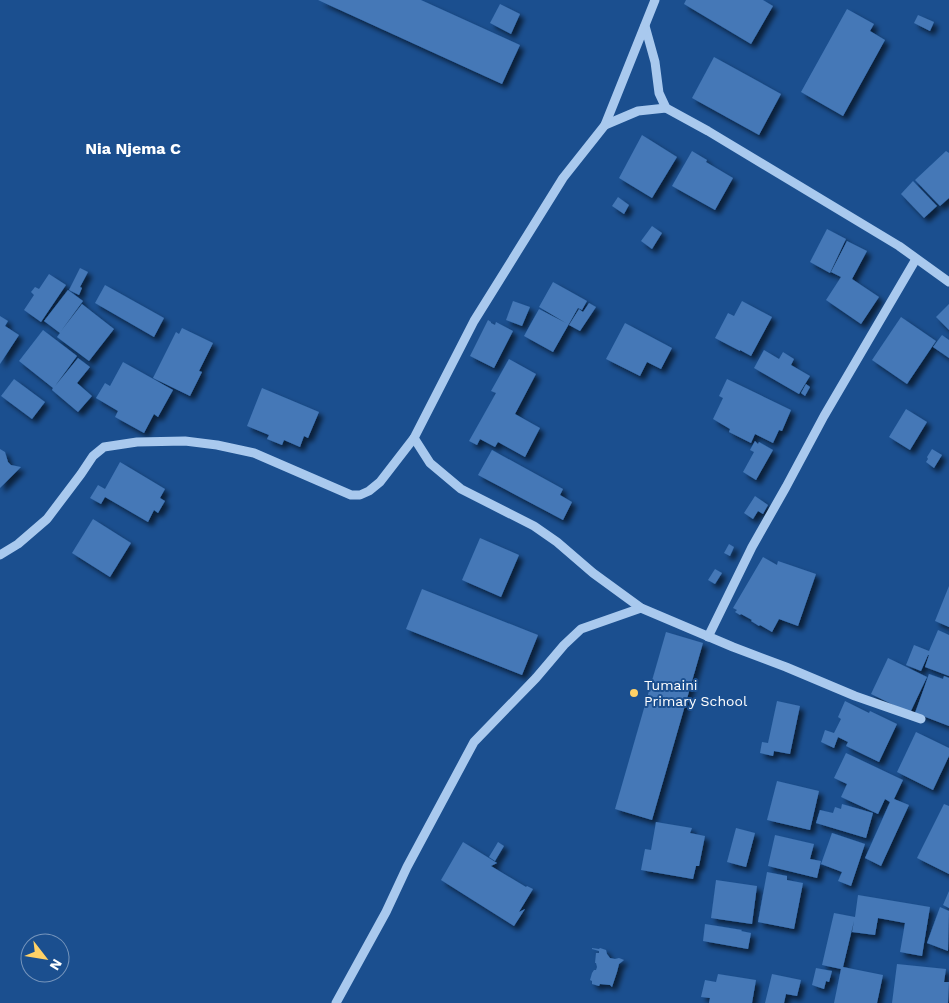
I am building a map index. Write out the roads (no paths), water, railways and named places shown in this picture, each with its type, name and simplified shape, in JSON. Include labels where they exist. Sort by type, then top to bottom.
[{"type":"street","points":[[0,555],[18,544],[47,519],[93,456],[104,447],[137,442],[166,441],[217,445],[254,453],[351,495],[360,495],[369,491],[380,482],[414,438],[474,321],[563,178],[605,125],[655,0]]},
{"type":"street","points":[[645,26],[655,62],[659,93],[666,108]]},
{"type":"street","points":[[605,125],[638,111],[666,108],[708,131],[891,241],[949,282]]},
{"type":"street","points":[[708,637],[752,547],[824,416],[916,259]]},
{"type":"street","points":[[414,438],[430,463],[461,489],[534,526],[640,608],[854,696],[921,719]]},
{"type":"street","points":[[336,1003],[386,912],[407,868],[474,742],[536,678],[564,645],[582,629],[640,608]]},
{"type":"place","name":"Tumaini Primary School","points":[[634,693]]},
{"type":"district","name":"Nia Njema C","points":[[133,148]]}]
